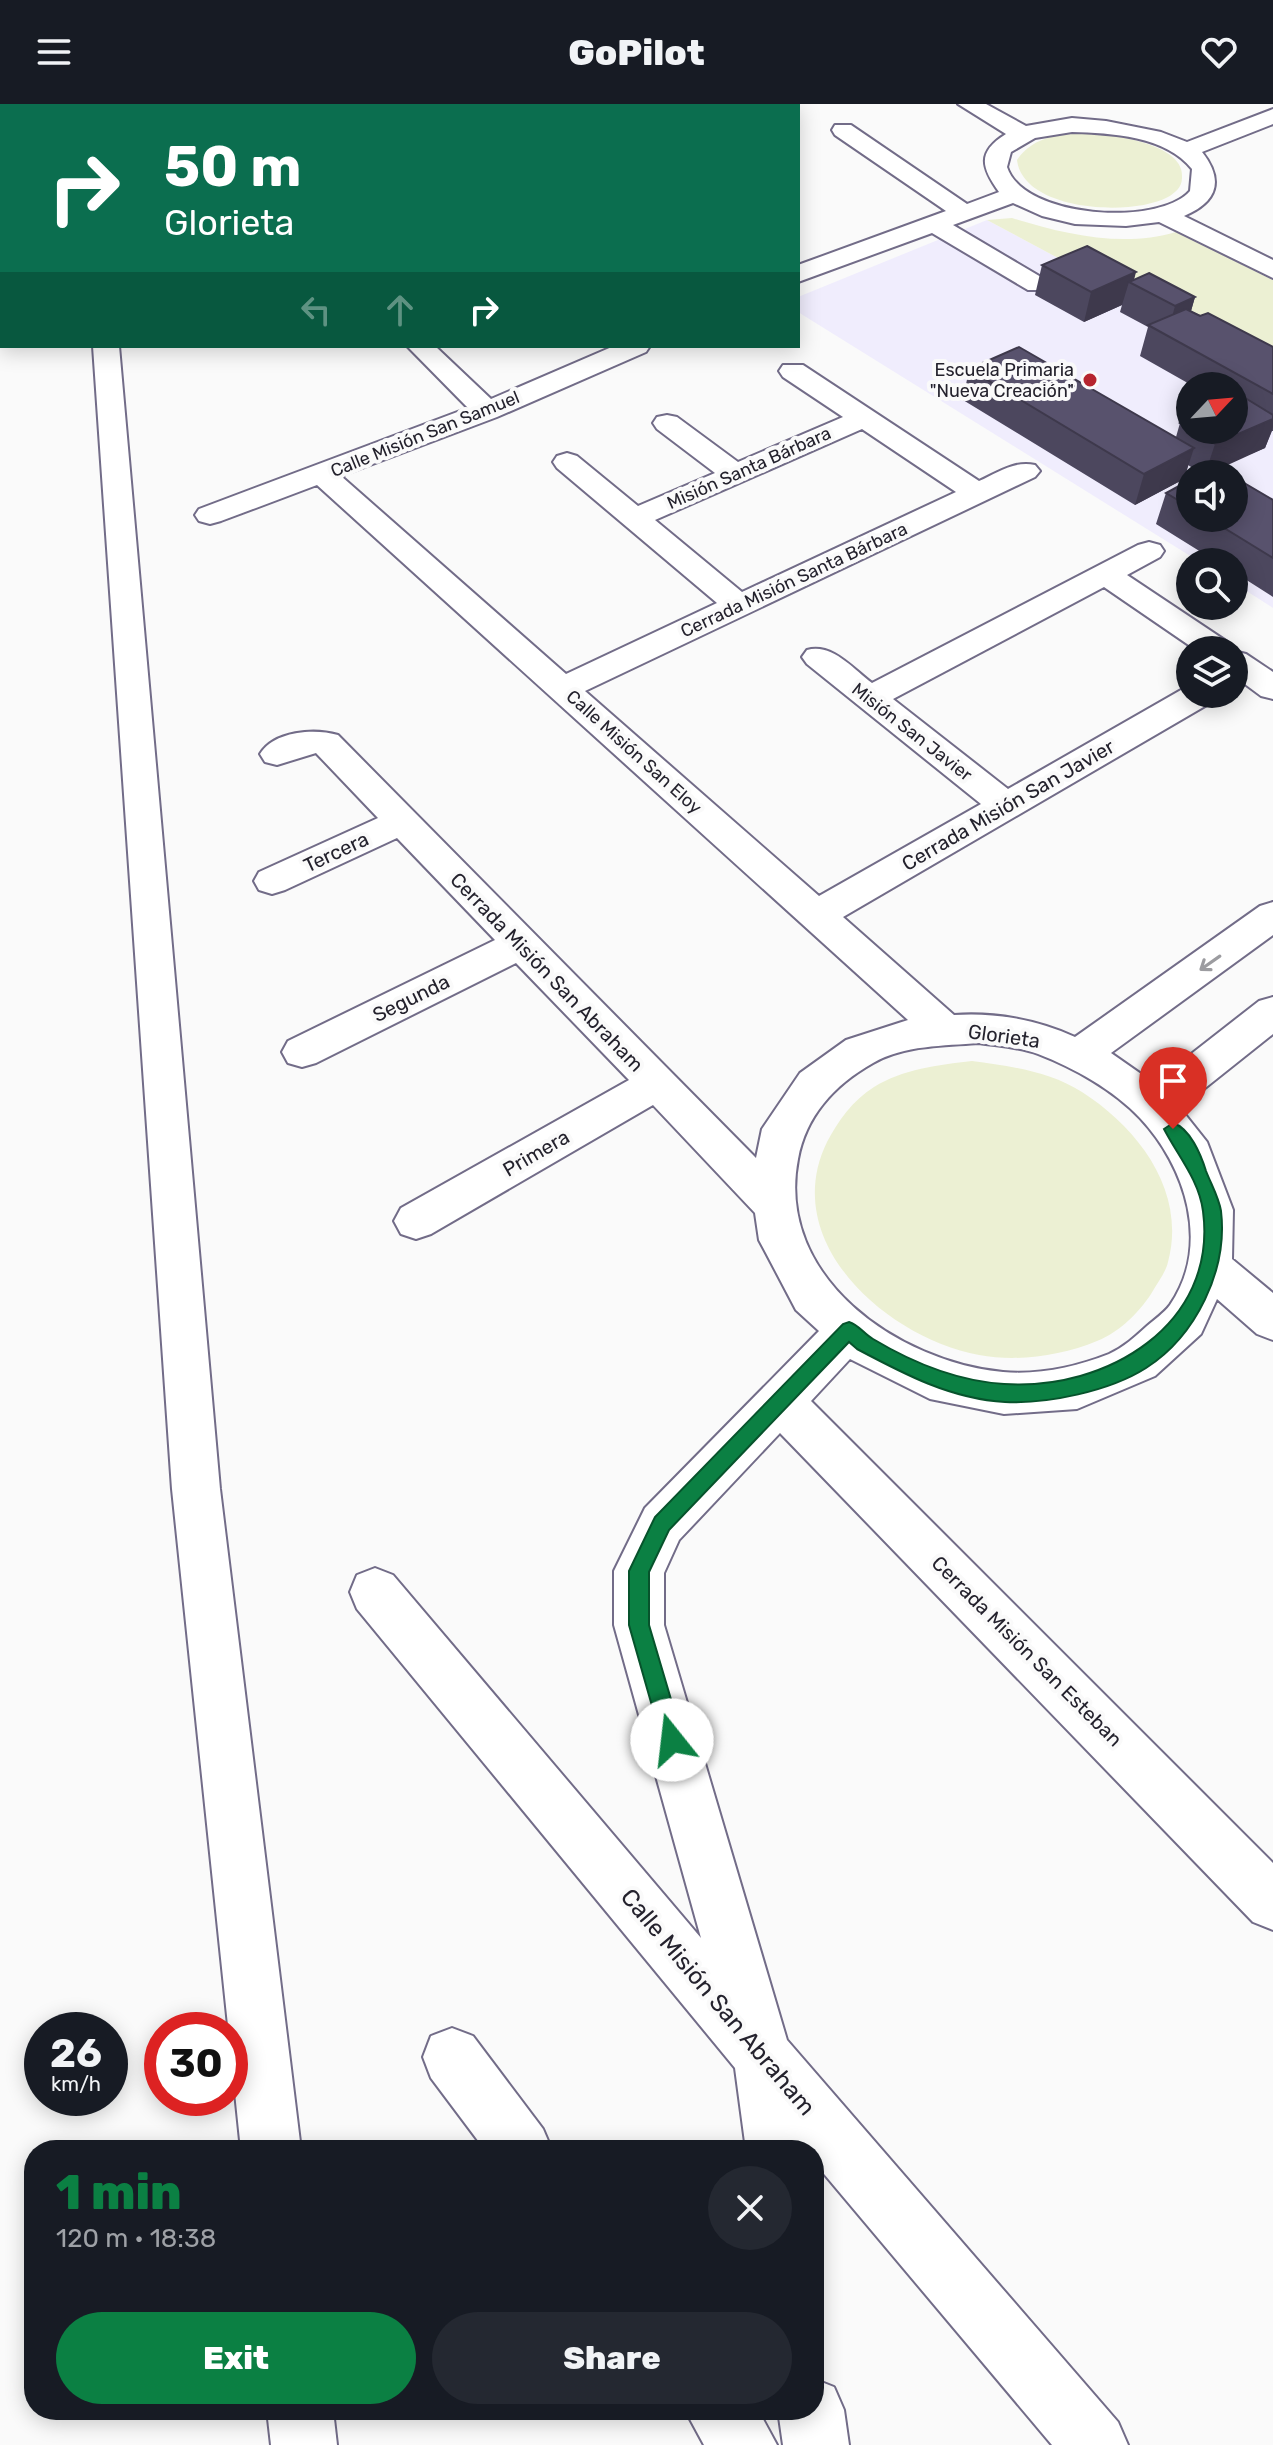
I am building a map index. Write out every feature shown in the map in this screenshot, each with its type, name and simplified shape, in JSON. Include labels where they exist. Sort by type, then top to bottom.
[{"type":"street","points":[[969,104],[1024,134]]},
{"type":"street","points":[[1185,151],[1273,116]]},
{"type":"street","points":[[1100,125],[1155,136],[1185,151],[1200,165],[1206,180],[1201,194],[1176,211],[1135,220],[1080,217],[1040,206],[1016,194],[1001,181],[995,168],[997,155],[1006,143],[1024,134],[1059,126],[1100,125]]},
{"type":"street","points":[[1155,136],[1181,126]]},
{"type":"street","points":[[1243,129],[1273,141]]},
{"type":"street","points":[[843,130],[963,212]]},
{"type":"street","points":[[804,264],[1016,194]]},
{"type":"street","points":[[1176,211],[1273,250]]},
{"type":"street","points":[[1176,211],[1273,270]]},
{"type":"street","points":[[932,223],[1037,285]]},
{"type":"street","points":[[106,348],[196,1489],[270,2140]]},
{"type":"street","points":[[422,348],[487,411]]},
{"type":"street","name":"Calle Misión San Samuel","points":[[210,515],[487,411],[632,348]]},
{"type":"street","name":"Misión Santa Bárbara","points":[[793,371],[978,494]]},
{"type":"street","name":"Misión Santa Bárbara","points":[[635,518],[864,418]]},
{"type":"street","points":[[667,423],[735,474]]},
{"type":"street","name":"Misión Santa Bárbara","points":[[567,462],[740,606]]},
{"type":"street","name":"Cerrada Misión Santa Bárbara","points":[[563,688],[1025,471]]},
{"type":"street","name":"Calle Misión San Eloy","points":[[323,475],[945,1030]]},
{"type":"street","points":[[869,698],[1149,551]]},
{"type":"street","points":[[1105,574],[1194,636]]},
{"type":"street","name":"Misión San Javier","points":[[818,657],[1006,806]]},
{"type":"street","points":[[1248,672],[1273,688]]},
{"type":"street","name":"Cerrada Misión San Javier","points":[[816,915],[1176,708]]},
{"type":"street","name":"Cerrada Misión San Abraham","points":[[277,754],[318,740],[326,743],[775,1205]]},
{"type":"street","name":"Tercera","points":[[272,881],[400,822]]},
{"type":"street","points":[[1079,1055],[1273,916]]},
{"type":"street","name":"Segunda","points":[[302,1052],[520,944]]},
{"type":"street","points":[[1154,1105],[1273,1012]]},
{"type":"street","name":"Glorieta","points":[[979,1028],[1043,1039],[1079,1055],[1102,1066],[1154,1105],[1192,1154],[1212,1210],[1210,1267],[1185,1320],[1139,1362],[1077,1388],[1004,1393],[930,1378],[864,1344],[812,1296],[781,1240],[772,1183],[783,1129],[814,1084],[860,1051],[916,1033],[979,1028]]},
{"type":"street","name":"Primera","points":[[416,1221],[656,1084]]},
{"type":"street","points":[[1210,1267],[1273,1320]]},
{"type":"street","points":[[775,2140],[763,2056],[639,1625],[639,1571],[662,1524],[849,1330]]},
{"type":"street","name":"Cerrada Misión San Esteban","points":[[780,1401],[1273,1902]]},
{"type":"street","name":"Calle Misión San Abraham","points":[[375,1592],[763,2056],[1095,2445]]},
{"type":"street","points":[[452,2057],[514,2140]]},
{"type":"street","points":[[301,2420],[304,2445]]},
{"type":"street","points":[[725,2420],[744,2445]]},
{"type":"street","points":[[812,2420],[816,2445]]},
{"type":"shaded area","name":"Escuela Primaria \"Nueva Creación\"","points":[[987,220],[1273,373],[1273,608],[1248,592],[1248,548],[1177,548],[800,313],[800,296]]},
{"type":"green space","points":[[1090,133],[1130,139],[1161,149],[1173,157],[1180,166],[1182,178],[1176,192],[1151,203],[1106,208],[1058,199],[1038,190],[1024,177],[1017,160],[1032,145],[1059,135]]},
{"type":"green space","points":[[1012,218],[1073,234],[1114,239],[1156,237],[1176,232],[1273,280],[1273,373],[987,220]]},
{"type":"green space","points":[[972,1061],[1042,1074],[1082,1092],[1122,1124],[1153,1164],[1164,1187],[1170,1211],[1172,1236],[1168,1262],[1143,1305],[1130,1320],[1106,1337],[1069,1350],[1024,1358],[979,1355],[944,1345],[910,1329],[878,1307],[850,1280],[829,1249],[817,1215],[816,1179],[827,1142],[841,1119],[859,1098],[885,1081],[921,1069]]},
{"type":"building","points":[[1087,246],[1136,272],[1091,292],[1042,265]]},
{"type":"building","points":[[1149,273],[1195,297],[1175,306],[1129,282]]},
{"type":"building","points":[[1186,309],[1200,316],[1208,313],[1273,347],[1273,394],[1248,380],[1248,372],[1233,372],[1148,325]]},
{"type":"building","points":[[1019,347],[1176,438],[1176,444],[1187,444],[1194,448],[1144,474],[969,369]]},
{"type":"building","points":[[1248,400],[1273,415],[1273,419],[1248,430]]},
{"type":"building","points":[[1248,485],[1273,500],[1273,558],[1231,532],[1248,532]]},
{"type":"building","points":[[1176,488],[1176,499],[1166,493]]},
{"type":"place","name":"Escuela Primaria \"Nueva Creación\"","points":[[1090,380]]},
{"type":"route","points":[[672,1740],[639,1625],[639,1571],[662,1524],[849,1330],[864,1344],[930,1378],[1004,1393],[1077,1388],[1139,1362],[1185,1320],[1210,1267],[1212,1210],[1192,1154],[1173,1129]]}]
